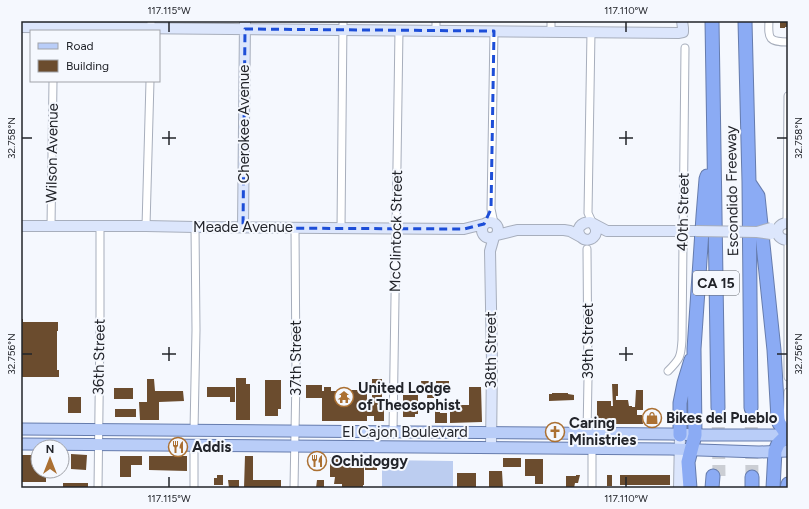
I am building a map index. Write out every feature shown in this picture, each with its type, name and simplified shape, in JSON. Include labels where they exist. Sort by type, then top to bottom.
[{"type":"highway","name":"Escondido Freeway","points":[[712,21],[718,408]]},
{"type":"highway","name":"Escondido Freeway","points":[[745,21],[749,182],[751,408]]},
{"type":"highway","points":[[690,488],[686,450],[695,435],[694,349],[706,179],[713,159]]},
{"type":"highway","points":[[749,182],[758,196],[774,350],[779,423],[788,435],[778,444],[775,451],[774,488]]},
{"type":"highway","points":[[680,435],[680,403],[694,349]]},
{"type":"highway","points":[[787,488],[788,484]]},
{"type":"main road","name":"El Cajon Boulevard","points":[[21,429],[788,435]]},
{"type":"main road","name":"El Cajon Boulevard","points":[[21,444],[788,451]]},
{"type":"street","points":[[551,21],[551,32]]},
{"type":"street","points":[[21,27],[343,25],[399,30],[436,26],[494,31],[678,33],[683,32],[682,21]]},
{"type":"street","points":[[769,21],[769,36],[771,39],[776,42],[788,42]]},
{"type":"street","name":"Cherokee Avenue","points":[[243,228],[245,25]]},
{"type":"street","points":[[341,228],[343,25]]},
{"type":"street","name":"McClintock Street","points":[[393,432],[399,30]]},
{"type":"street","name":"38th Street","points":[[491,448],[492,362],[490,230],[494,31]]},
{"type":"street","points":[[587,249],[596,232],[595,226],[588,213],[591,32]]},
{"type":"street","name":"40th Street","points":[[668,371],[679,360],[682,351],[685,48]]},
{"type":"street","name":"Wilson Avenue","points":[[51,226],[53,82]]},
{"type":"street","points":[[146,226],[150,82]]},
{"type":"street","points":[[788,96],[786,223],[780,226],[778,231],[779,236],[786,242],[788,377]]},
{"type":"street","points":[[581,236],[579,229],[588,213]]},
{"type":"street","name":"Meade Avenue","points":[[564,230],[587,222],[607,231]]},
{"type":"street","name":"Meade Avenue","points":[[21,226],[564,230],[588,239],[607,231],[771,231],[786,223]]},
{"type":"street","name":"36th Street","points":[[98,488],[100,226]]},
{"type":"street","points":[[194,430],[196,330],[195,227]]},
{"type":"street","name":"37th Street","points":[[294,488],[296,376],[295,228]]},
{"type":"street","points":[[771,231],[786,242]]},
{"type":"street","name":"39th Street","points":[[581,236],[587,249],[587,434]]},
{"type":"street","points":[[788,392],[788,435]]},
{"type":"street","points":[[679,488],[686,450],[680,435]]},
{"type":"street","points":[[194,445],[194,488]]},
{"type":"street","points":[[592,449],[592,488]]},
{"type":"highlighted area","points":[[245,29],[494,31],[491,209],[484,224],[464,229],[243,228]]},
{"type":"shaded area","points":[[382,460],[453,461],[453,488],[382,488]]},
{"type":"building","points":[[780,21],[788,21],[788,26],[785,28],[780,28]]},
{"type":"building","points":[[21,319],[23,319],[23,322],[58,322],[57,370],[59,370],[59,377],[21,377]]},
{"type":"building","points":[[236,378],[246,378],[246,384],[250,384],[250,420],[236,420]]},
{"type":"building","points":[[147,379],[154,379],[155,391],[183,391],[184,401],[159,402],[159,420],[140,420],[139,402],[147,402]]},
{"type":"building","points":[[372,379],[382,379],[382,405],[377,405],[378,410],[384,410],[384,421],[374,421],[374,416],[367,416],[367,421],[322,421],[322,398],[306,398],[306,385],[322,385],[322,391],[324,391],[324,387],[331,387],[331,391],[342,391],[342,396],[347,396],[348,390],[367,390],[367,405],[372,405]]},
{"type":"building","points":[[265,380],[281,380],[281,409],[278,409],[278,416],[265,416]]},
{"type":"building","points":[[421,381],[433,381],[434,398],[427,398],[428,388],[422,388]]},
{"type":"building","points":[[436,381],[449,381],[449,391],[442,391],[442,387],[436,387]]},
{"type":"building","points":[[612,384],[618,384],[618,396],[616,396],[616,400],[628,400],[629,406],[632,407],[635,407],[636,390],[643,390],[643,410],[637,410],[637,415],[642,415],[643,424],[597,424],[597,401],[611,401],[611,406],[613,406]]},
{"type":"building","points":[[207,387],[235,387],[235,402],[230,402],[230,397],[207,397]]},
{"type":"building","points":[[469,387],[481,387],[482,422],[450,423],[450,404],[461,403],[461,405],[469,405]]},
{"type":"building","points":[[114,388],[133,388],[133,399],[114,399]]},
{"type":"building","points":[[568,393],[574,395],[574,400],[549,401],[549,394]]},
{"type":"building","points":[[403,395],[418,395],[418,414],[415,414],[415,417],[403,417]]},
{"type":"building","points":[[68,397],[81,397],[81,413],[68,413]]},
{"type":"building","points":[[115,409],[136,409],[136,417],[115,417]]},
{"type":"building","points":[[435,409],[440,409],[440,413],[447,413],[447,423],[435,423]]},
{"type":"building","points":[[71,454],[87,455],[86,470],[71,469]]},
{"type":"building","points":[[21,455],[30,455],[30,479],[46,479],[46,482],[21,482]]},
{"type":"building","points":[[120,456],[142,456],[142,465],[131,465],[131,477],[120,477]]},
{"type":"building","points":[[149,456],[187,456],[187,471],[149,470]]},
{"type":"building","points":[[245,456],[253,456],[253,480],[281,480],[281,488],[244,488]]},
{"type":"building","points":[[330,457],[364,457],[363,488],[342,488],[342,484],[334,484],[335,477],[330,477]]},
{"type":"building","points":[[365,458],[377,458],[377,470],[365,470]]},
{"type":"building","points":[[503,458],[521,458],[521,467],[503,467]]},
{"type":"building","points":[[525,459],[543,459],[543,484],[535,484],[535,476],[525,476]]},
{"type":"building","points":[[489,471],[502,471],[503,488],[489,488]]},
{"type":"building","points":[[457,473],[476,473],[476,488],[457,488]]},
{"type":"building","points":[[217,475],[223,475],[223,485],[214,485],[214,478],[217,478]]},
{"type":"building","points":[[580,475],[578,483],[575,483],[574,488],[566,488],[566,476]]},
{"type":"building","points":[[607,475],[612,475],[612,486],[607,486]]},
{"type":"building","points":[[620,475],[670,475],[670,485],[620,485]]},
{"type":"building","points":[[228,480],[239,480],[239,488],[229,488]]},
{"type":"building","points":[[317,480],[324,480],[324,488],[316,488]]},
{"type":"building","points":[[63,483],[88,483],[88,488],[63,488]]},
{"type":"tunnel","points":[[718,408],[719,476]]},
{"type":"tunnel","points":[[751,408],[752,477]]},
{"type":"place","name":"United Lodge of Theosophist","points":[[344,397]]},
{"type":"place","name":"Bikes del Pueblo","points":[[652,418]]},
{"type":"place","name":"Caring Ministries","points":[[555,432]]},
{"type":"place","name":"Addis","points":[[178,447]]},
{"type":"place","name":"Ochidoggy","points":[[317,461]]}]
